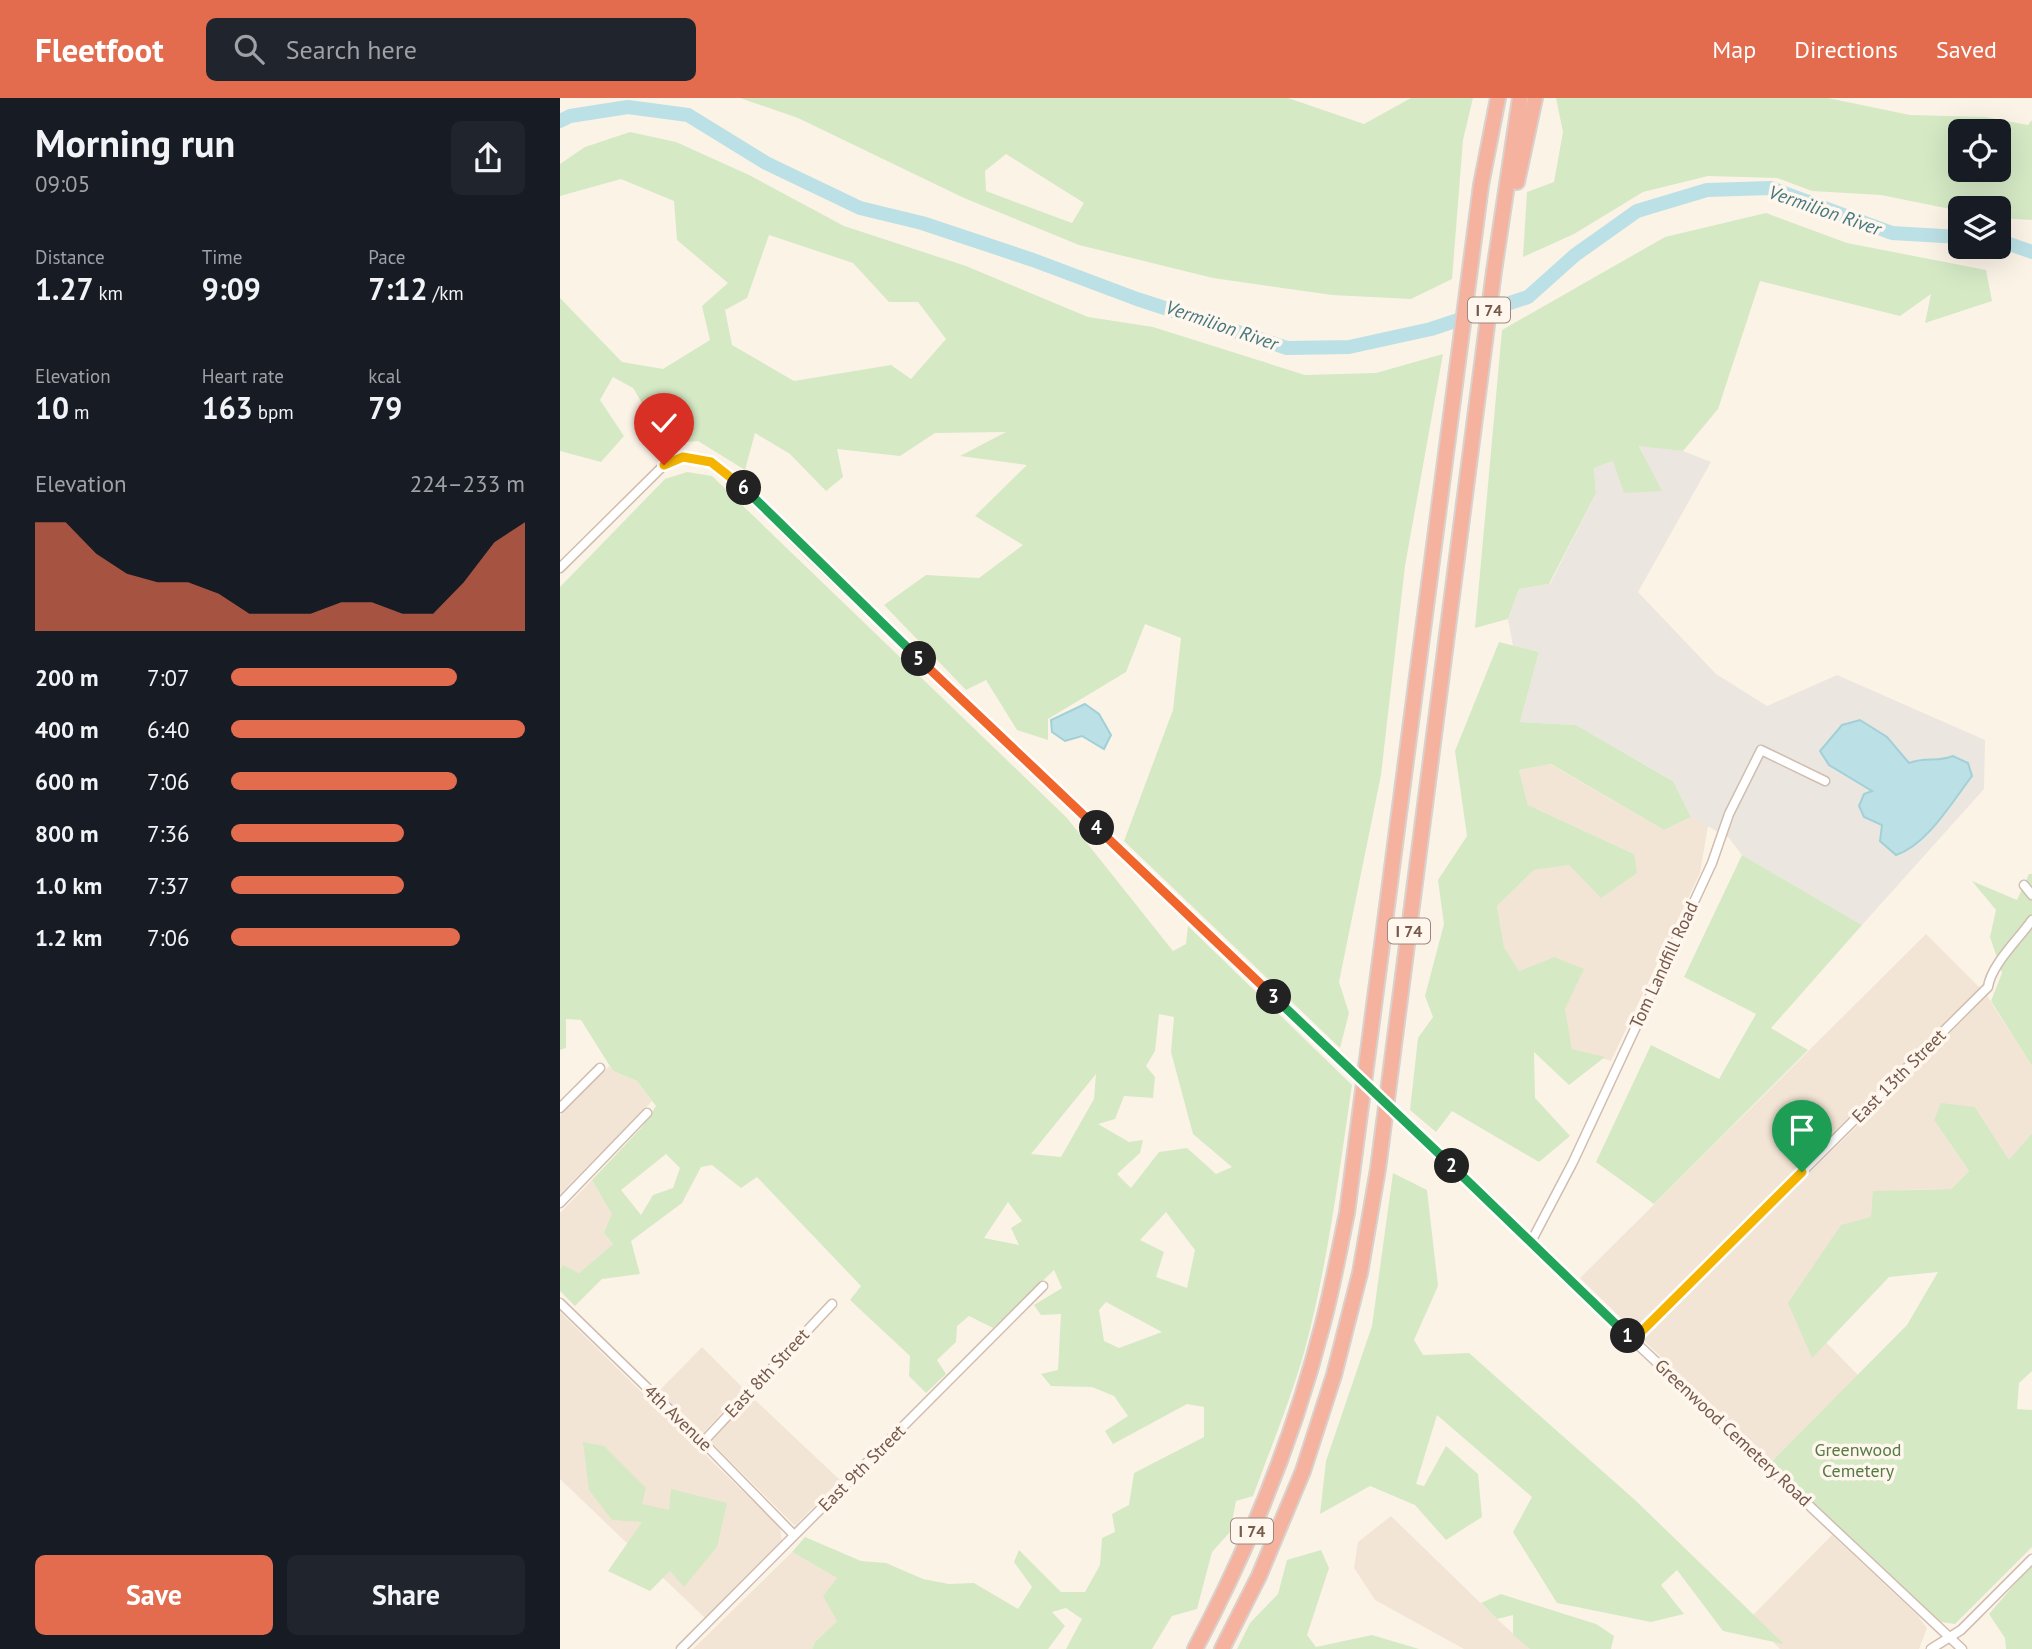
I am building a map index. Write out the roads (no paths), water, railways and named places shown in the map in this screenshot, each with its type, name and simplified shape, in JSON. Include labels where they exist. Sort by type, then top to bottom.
[{"type":"highway","points":[[1481,185],[1481,153],[1489,98]]},
{"type":"highway","name":"I 74","points":[[1195,1649],[1227,1589],[1275,1479],[1322,1327],[1347,1213],[1481,185],[1498,98]]},
{"type":"highway","name":"I 74","points":[[1222,1649],[1259,1576],[1303,1471],[1334,1375],[1360,1273],[1378,1169],[1494,271],[1513,181],[1520,98]]},
{"type":"highway","points":[[1513,181],[1535,98]]},
{"type":"street","name":"Greenwood Cemetery Road","points":[[560,568],[664,465],[683,457],[711,462],[735,480],[1633,1340],[1962,1649]]},
{"type":"street","name":"Tom Landfill Road","points":[[1531,1242],[1573,1162],[1712,863],[1729,814],[1761,750],[1825,781]]},
{"type":"street","points":[[2024,886],[2032,895]]},
{"type":"street","name":"East 13th Street","points":[[1633,1340],[1988,987],[1996,964],[2008,953],[2032,920]]},
{"type":"street","points":[[560,1108],[600,1068]]},
{"type":"street","points":[[560,1203],[647,1113]]},
{"type":"street","name":"East 9th Street","points":[[681,1649],[1043,1286]]},
{"type":"street","name":"4th Avenue","points":[[560,1303],[794,1535]]},
{"type":"street","name":"East 8th Street","points":[[703,1442],[832,1304]]},
{"type":"street","points":[[1931,1649],[1961,1630],[2032,1559]]},
{"type":"water","points":[[1085,704],[1099,714],[1111,735],[1104,749],[1082,736],[1065,741],[1052,732],[1051,720]]},
{"type":"water","points":[[1860,720],[1887,737],[1909,763],[1953,756],[1968,763],[1972,776],[1928,832],[1907,850],[1896,855],[1880,841],[1882,825],[1864,817],[1859,806],[1864,794],[1872,791],[1829,765],[1820,751],[1842,725]]},
{"type":"waterway","name":"Vermilion River","points":[[560,121],[570,116],[628,107],[688,115],[766,163],[860,208],[922,223],[1033,260],[1137,299],[1287,348],[1349,347],[1431,329],[1528,297],[1575,255],[1637,211],[1707,190],[1771,188],[1892,233],[1948,236]]},
{"type":"waterway","name":"Vermilion River","points":[[2011,245],[2032,252]]},
{"type":"park label","name":"Greenwood Cemetery","points":[[1858,1460]]}]
